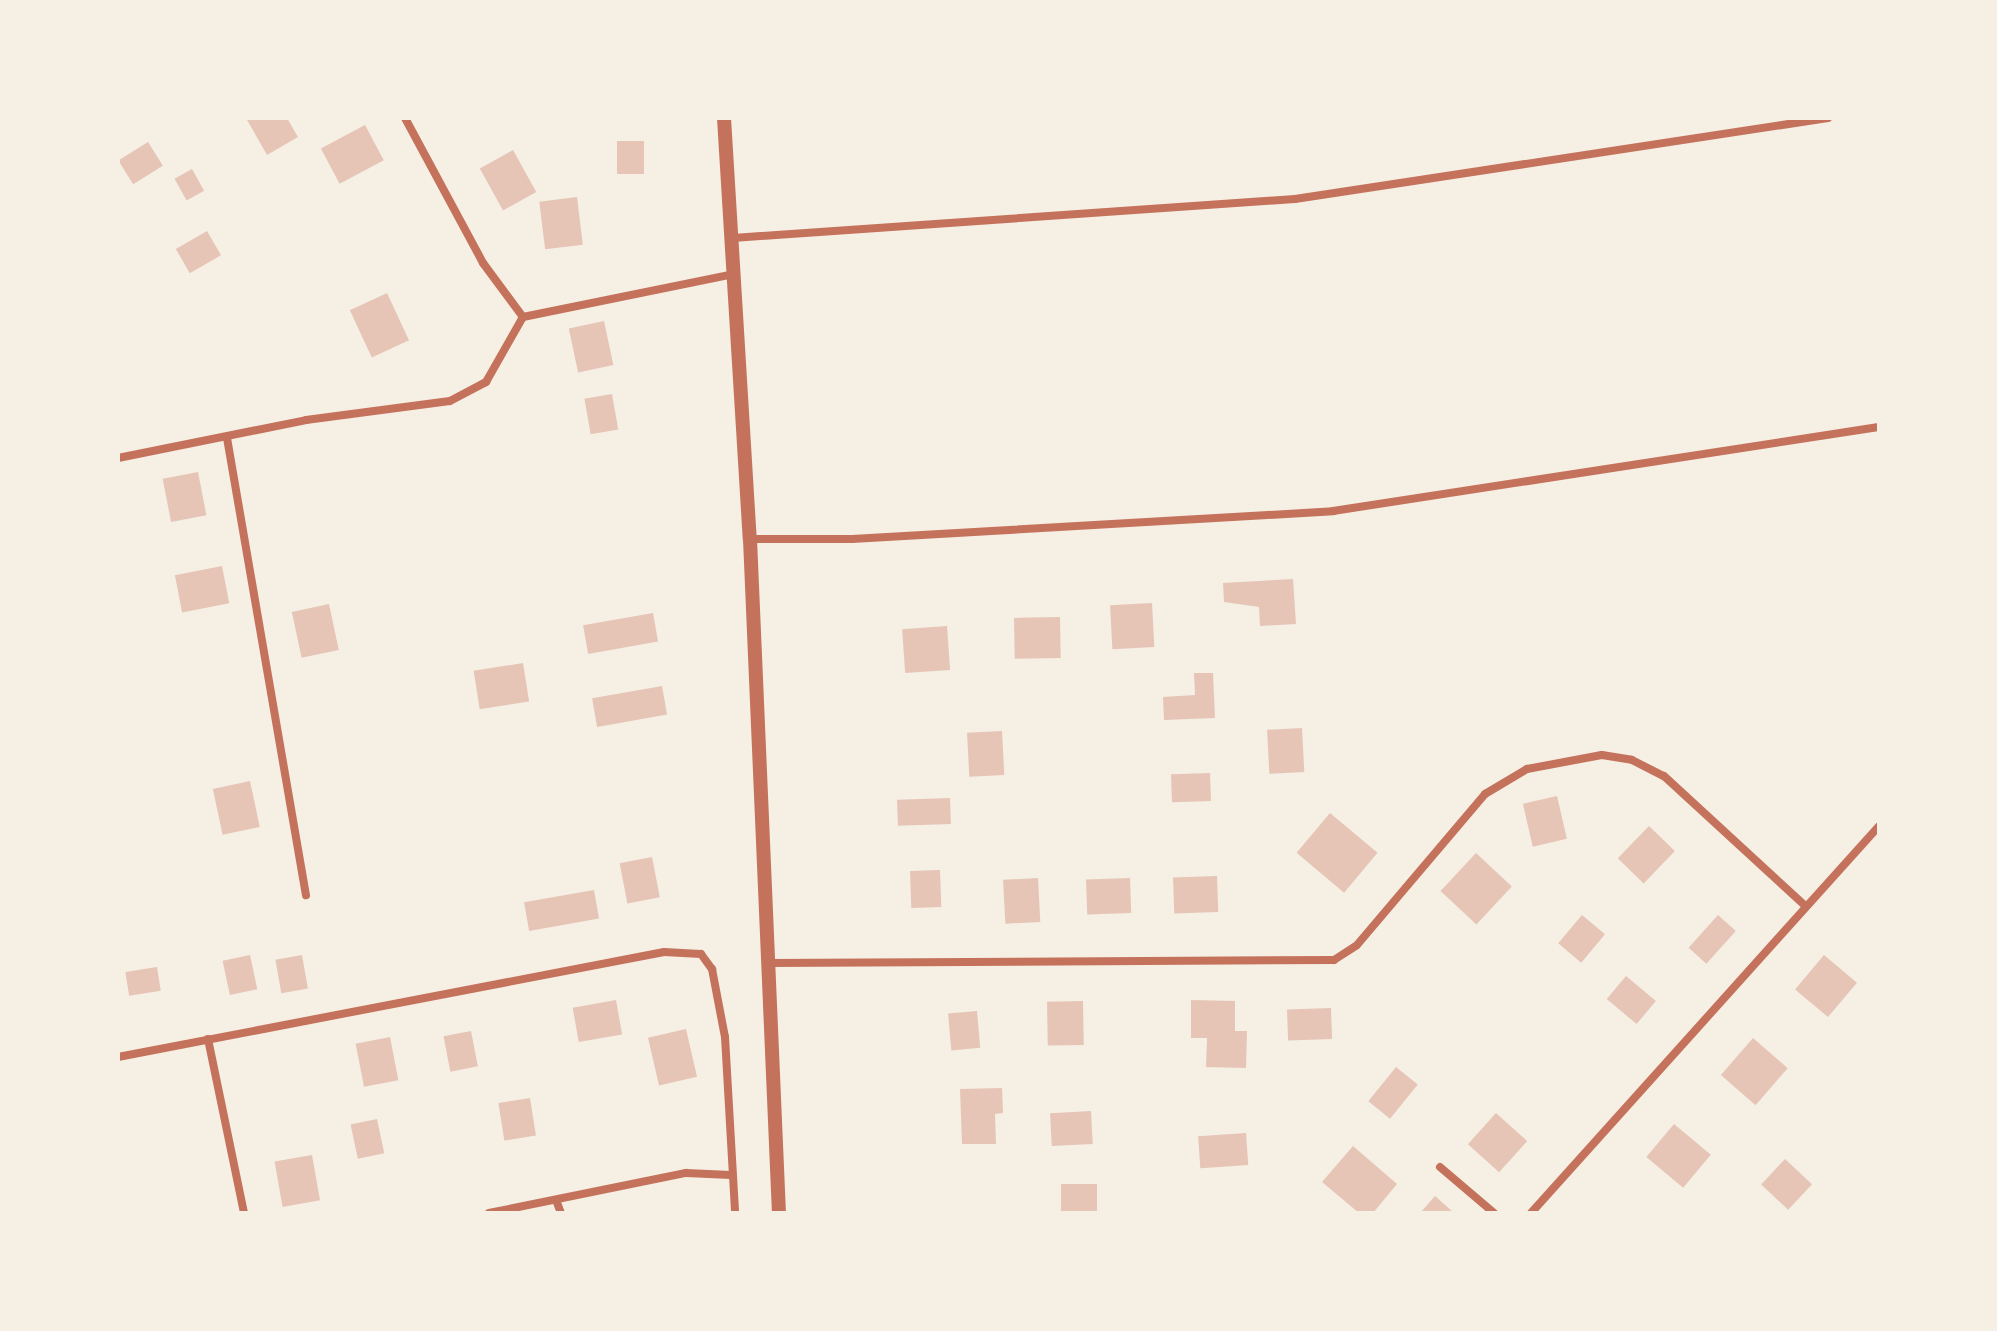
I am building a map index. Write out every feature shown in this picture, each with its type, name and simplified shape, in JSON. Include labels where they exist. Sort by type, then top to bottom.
[{"type":"street","points":[[405,118],[483,263],[523,317]]},
{"type":"street","points":[[724,118],[750,539],[779,1213]]},
{"type":"street","points":[[733,238],[1295,199],[1828,118]]},
{"type":"street","points":[[118,458],[306,420],[450,401],[486,382],[523,317],[735,274]]},
{"type":"street","points":[[750,539],[852,539],[1333,511],[1879,427]]},
{"type":"street","points":[[227,438],[306,895]]},
{"type":"street","points":[[768,963],[1334,960],[1357,945],[1485,794],[1527,769],[1602,755],[1632,760],[1664,776],[1803,904]]},
{"type":"street","points":[[1531,1213],[1803,904],[1879,826]]},
{"type":"street","points":[[118,1057],[664,952],[701,954],[712,969],[725,1037],[735,1213]]},
{"type":"street","points":[[208,1039],[244,1213]]},
{"type":"street","points":[[1440,1167],[1494,1213]]},
{"type":"street","points":[[489,1213],[686,1173],[731,1175]]},
{"type":"street","points":[[556,1200],[561,1213]]},
{"type":"building","points":[[246,118],[287,118],[298,137],[267,155]]},
{"type":"building","points":[[365,125],[384,160],[340,184],[321,148]]},
{"type":"building","points":[[617,141],[644,141],[644,174],[617,174]]},
{"type":"building","points":[[148,142],[163,166],[133,184],[118,161]]},
{"type":"building","points":[[513,150],[536,192],[503,210],[480,168]]},
{"type":"building","points":[[192,169],[204,191],[187,201],[175,179]]},
{"type":"building","points":[[577,197],[583,245],[545,249],[539,202]]},
{"type":"building","points":[[207,231],[221,255],[190,273],[176,249]]},
{"type":"building","points":[[387,293],[409,340],[372,357],[350,310]]},
{"type":"building","points":[[604,321],[613,365],[578,373],[569,328]]},
{"type":"building","points":[[612,394],[618,429],[591,434],[584,399]]},
{"type":"building","points":[[198,472],[206,515],[171,522],[163,479]]},
{"type":"building","points":[[222,566],[229,603],[182,612],[175,575]]},
{"type":"building","points":[[1293,579],[1296,624],[1260,626],[1259,607],[1224,602],[1223,583]]},
{"type":"building","points":[[1152,603],[1154,647],[1112,649],[1110,605]]},
{"type":"building","points":[[329,604],[339,650],[302,658],[292,612]]},
{"type":"building","points":[[653,613],[658,642],[588,654],[583,625]]},
{"type":"building","points":[[1060,617],[1061,658],[1015,659],[1014,618]]},
{"type":"building","points":[[947,626],[950,670],[905,673],[902,629]]},
{"type":"building","points":[[523,663],[529,702],[480,709],[474,671]]},
{"type":"building","points":[[1194,673],[1213,673],[1215,718],[1164,720],[1163,697],[1195,695]]},
{"type":"building","points":[[662,686],[667,715],[597,727],[592,698]]},
{"type":"building","points":[[1302,728],[1304,772],[1269,774],[1267,730]]},
{"type":"building","points":[[1002,731],[1004,775],[969,777],[967,733]]},
{"type":"building","points":[[1210,773],[1211,801],[1172,802],[1171,774]]},
{"type":"building","points":[[250,781],[260,827],[223,835],[213,789]]},
{"type":"building","points":[[1557,796],[1567,839],[1533,847],[1523,804]]},
{"type":"building","points":[[950,798],[951,824],[898,826],[897,800]]},
{"type":"building","points":[[1330,813],[1377,853],[1344,893],[1297,853]]},
{"type":"building","points":[[1649,826],[1675,851],[1644,883],[1618,858]]},
{"type":"building","points":[[1476,853],[1512,886],[1476,924],[1441,891]]},
{"type":"building","points":[[652,857],[660,897],[627,904],[620,863]]},
{"type":"building","points":[[940,870],[941,907],[911,908],[910,871]]},
{"type":"building","points":[[1217,876],[1218,912],[1174,914],[1173,878]]},
{"type":"building","points":[[1038,878],[1040,922],[1005,924],[1003,880]]},
{"type":"building","points":[[1130,878],[1131,913],[1087,915],[1086,880]]},
{"type":"building","points":[[594,890],[599,919],[529,931],[524,902]]},
{"type":"building","points":[[1582,915],[1605,934],[1581,963],[1558,943]]},
{"type":"building","points":[[1718,915],[1736,931],[1706,964],[1689,948]]},
{"type":"building","points":[[250,955],[257,989],[230,995],[223,961]]},
{"type":"building","points":[[302,955],[308,988],[281,993],[275,960]]},
{"type":"building","points":[[1824,955],[1857,983],[1828,1017],[1795,989]]},
{"type":"building","points":[[157,967],[161,991],[129,996],[125,972]]},
{"type":"building","points":[[1626,976],[1656,1001],[1637,1024],[1607,999]]},
{"type":"building","points":[[616,1000],[622,1034],[579,1042],[573,1008]]},
{"type":"building","points":[[1191,1000],[1235,1001],[1235,1031],[1247,1031],[1246,1068],[1206,1067],[1207,1038],[1191,1038]]},
{"type":"building","points":[[1083,1001],[1084,1045],[1048,1046],[1047,1002]]},
{"type":"building","points":[[1331,1008],[1332,1039],[1288,1041],[1287,1010]]},
{"type":"building","points":[[977,1011],[980,1048],[951,1050],[948,1014]]},
{"type":"building","points":[[686,1029],[697,1077],[659,1086],[648,1038]]},
{"type":"building","points":[[471,1031],[478,1066],[450,1072],[444,1036]]},
{"type":"building","points":[[390,1037],[398,1080],[364,1087],[356,1044]]},
{"type":"building","points":[[1753,1038],[1788,1068],[1756,1105],[1721,1075]]},
{"type":"building","points":[[1396,1067],[1418,1085],[1390,1119],[1368,1101]]},
{"type":"building","points":[[1002,1088],[1003,1113],[995,1114],[996,1144],[962,1144],[960,1089]]},
{"type":"building","points":[[530,1098],[536,1136],[504,1141],[498,1103]]},
{"type":"building","points":[[1091,1111],[1093,1144],[1052,1146],[1050,1113]]},
{"type":"building","points":[[1496,1113],[1527,1141],[1499,1172],[1468,1144]]},
{"type":"building","points":[[377,1119],[384,1153],[358,1159],[351,1125]]},
{"type":"building","points":[[1674,1124],[1711,1155],[1683,1188],[1646,1157]]},
{"type":"building","points":[[1246,1133],[1248,1165],[1200,1168],[1198,1136]]},
{"type":"building","points":[[1353,1146],[1397,1184],[1373,1213],[1359,1213],[1322,1182]]},
{"type":"building","points":[[312,1155],[320,1200],[283,1207],[275,1162]]},
{"type":"building","points":[[1785,1159],[1812,1184],[1788,1210],[1761,1185]]},
{"type":"building","points":[[1061,1184],[1097,1184],[1097,1213],[1061,1213]]},
{"type":"building","points":[[1435,1196],[1454,1213],[1420,1213]]}]
